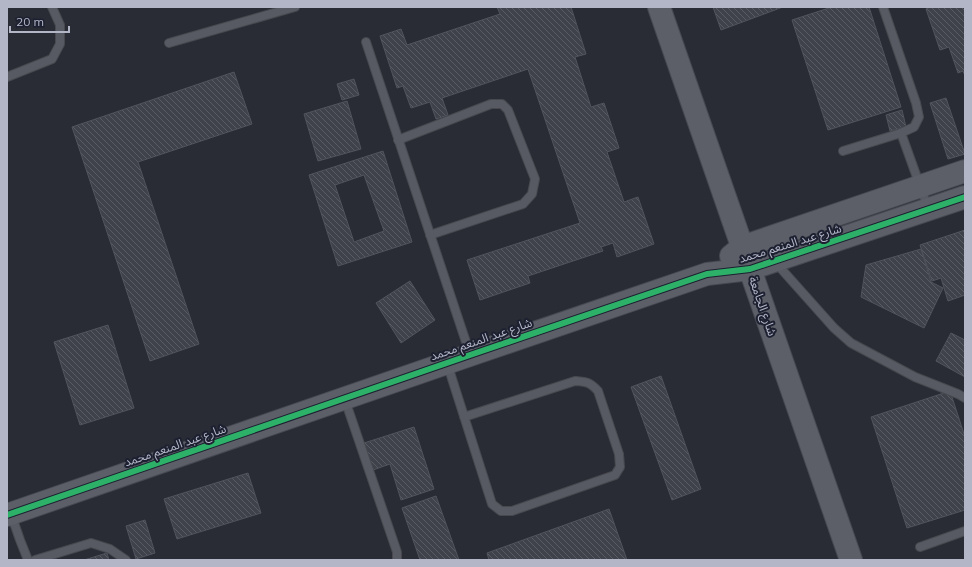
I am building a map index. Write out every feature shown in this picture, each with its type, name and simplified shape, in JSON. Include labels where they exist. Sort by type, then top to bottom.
[{"type":"street","name":"شارع الجامعة","points":[[658,7],[851,560]]},
{"type":"street","name":"شارع عبد المنعم محمد","points":[[707,274],[742,247],[965,171]]},
{"type":"street","name":"شارع عبد المنعم محمد","points":[[9,514],[707,274],[750,270],[965,196]]},
{"type":"lane","points":[[7,77],[52,59],[60,44],[60,25],[52,7]]},
{"type":"lane","points":[[169,43],[295,7]]},
{"type":"lane","points":[[843,151],[901,133],[914,127],[919,117],[916,103],[883,7]]},
{"type":"lane","points":[[366,42],[470,355]]},
{"type":"lane","points":[[398,140],[491,104],[502,104],[508,110],[535,179],[532,194],[523,204],[430,235]]},
{"type":"lane","points":[[901,133],[928,209]]},
{"type":"lane","points":[[776,261],[829,323],[850,343],[915,377],[965,398]]},
{"type":"lane","points":[[447,363],[464,417],[492,504],[500,511],[512,511],[615,475],[620,467],[619,454],[598,391],[593,384],[574,382],[464,417]]},
{"type":"lane","points":[[344,398],[397,552],[397,560]]},
{"type":"lane","points":[[9,514],[28,560]]},
{"type":"lane","points":[[920,547],[965,531]]},
{"type":"lane","points":[[35,560],[91,543],[110,549],[126,560]]},
{"type":"building","points":[[497,7],[571,7],[586,54],[575,57],[591,107],[604,103],[619,148],[607,152],[624,202],[638,197],[654,244],[617,257],[613,243],[601,247],[603,251],[528,276],[530,283],[480,300],[467,260],[580,223],[528,69],[442,98],[448,115],[436,119],[430,102],[411,108],[403,86],[397,88],[380,36],[401,29],[407,45],[500,14]]},
{"type":"building","points":[[713,7],[783,7],[721,30]]},
{"type":"building","points":[[832,7],[869,7],[901,107],[828,130],[792,20]]},
{"type":"building","points":[[930,7],[965,7],[965,76],[963,71],[958,73],[949,47],[940,50],[926,9]]},
{"type":"building","points":[[234,72],[252,124],[138,162],[199,344],[150,361],[72,127]]},
{"type":"building","points":[[354,79],[359,95],[342,100],[337,84]]},
{"type":"building","points":[[946,98],[965,154],[948,159],[930,103]]},
{"type":"building","points":[[347,101],[361,149],[318,161],[304,114]]},
{"type":"building","points":[[902,110],[906,127],[890,131],[886,115]]},
{"type":"building","points":[[383,151],[412,242],[338,266],[309,175]],"holes":[[[364,175],[384,231],[354,242],[335,185]]]},
{"type":"building","points":[[965,230],[965,295],[948,301],[941,278],[932,281],[920,245]]},
{"type":"building","points":[[921,249],[931,282],[943,288],[924,328],[861,297],[866,265]]},
{"type":"building","points":[[410,281],[435,320],[401,343],[376,303]]},
{"type":"building","points":[[108,325],[134,408],[80,425],[54,342]]},
{"type":"building","points":[[951,333],[965,340],[965,377],[936,361]]},
{"type":"building","points":[[661,376],[701,489],[672,500],[631,387]]},
{"type":"building","points":[[950,391],[965,437],[965,510],[907,528],[871,417]]},
{"type":"building","points":[[414,427],[434,489],[401,500],[390,464],[373,470],[364,443]]},
{"type":"building","points":[[248,473],[261,513],[177,539],[164,499]]},
{"type":"building","points":[[436,496],[459,560],[420,560],[402,508]]},
{"type":"building","points":[[609,509],[627,560],[489,560],[487,553]]},
{"type":"building","points":[[145,520],[155,553],[136,559],[126,526]]},
{"type":"building","points":[[107,553],[109,560],[84,560]]},
{"type":"cycle path","points":[[7,515],[707,274],[750,269],[965,197]]}]
